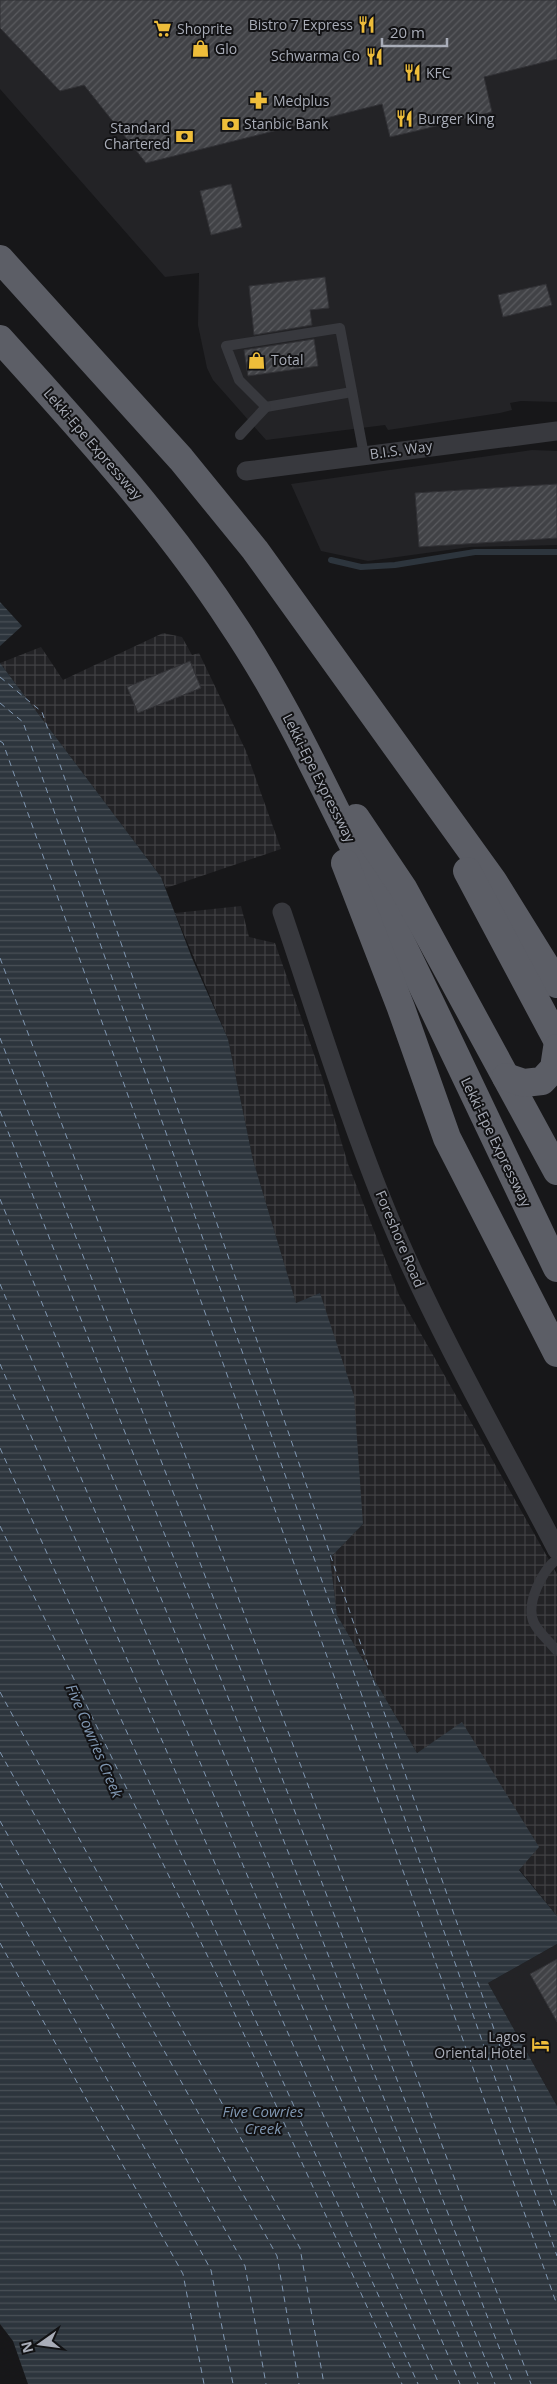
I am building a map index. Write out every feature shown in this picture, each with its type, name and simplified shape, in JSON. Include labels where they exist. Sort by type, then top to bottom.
[{"type":"highway","points":[[0,259],[181,459],[255,550],[408,759],[493,881],[557,984]]},
{"type":"highway","name":"Lekki-Epe Expressway","points":[[0,339],[88,436],[159,521],[200,574],[234,625],[288,715],[398,934],[557,1268]]},
{"type":"highway","points":[[288,715],[403,888],[557,1171]]},
{"type":"highway","points":[[288,715],[401,1008],[447,1138],[557,1353]]},
{"type":"highway","points":[[408,759],[439,794],[557,951]]},
{"type":"highway","points":[[408,759],[557,1040]]},
{"type":"highway","points":[[506,1077],[524,1083],[542,1081],[554,1068],[557,1048]]},
{"type":"street","name":"B.I.S. Way","points":[[246,471],[557,431]]},
{"type":"street","name":"Foreshore Road","points":[[282,912],[356,1133],[397,1236],[422,1291],[557,1550]]},
{"type":"lane","points":[[266,407],[239,380],[226,346],[340,328],[364,455]]},
{"type":"lane","points":[[240,436],[266,407],[352,392]]},
{"type":"lane","points":[[557,1559],[539,1586],[532,1605],[531,1614],[535,1625],[557,1650]]},
{"type":"shaded area","points":[[0,0],[557,0],[557,402],[521,401],[510,403],[512,410],[500,413],[388,430],[385,425],[266,440],[213,380],[207,368],[198,325],[199,273],[165,277],[0,89]]},
{"type":"shaded area","points":[[532,450],[557,451],[557,545],[470,547],[368,561],[321,551],[291,484]]},
{"type":"shaded area","points":[[163,633],[182,637],[192,655],[199,653],[246,751],[281,849],[166,888],[161,877],[0,663],[41,647],[63,680]]},
{"type":"shaded area","points":[[241,906],[249,937],[275,943],[322,1077],[348,1164],[399,1295],[557,1574],[557,1916],[519,1869],[462,1723],[417,1753],[337,1615],[330,1558],[363,1524],[320,1293],[296,1304],[253,1160],[228,1039],[175,913]]},
{"type":"shaded area","name":"Lagos Oriental Hotel","points":[[557,1944],[557,2106],[488,1983]]},
{"type":"water","points":[[0,602],[22,626],[0,646]]},
{"type":"water","name":"Five Cowries Creek","points":[[0,663],[161,877],[192,958],[228,1039],[253,1160],[296,1303],[320,1293],[354,1396],[363,1524],[330,1558],[337,1615],[417,1753],[462,1722],[539,1847],[519,1870],[557,1916],[557,1944],[488,1983],[557,2106],[557,2384],[28,2384],[13,2341],[0,2324]]},
{"type":"building","points":[[0,0],[557,0],[557,59],[484,77],[492,112],[390,137],[382,104],[146,163],[84,85],[60,91],[0,28]]},
{"type":"building","points":[[231,184],[242,227],[211,235],[200,191]]},
{"type":"building","points":[[325,277],[329,308],[310,310],[312,325],[254,335],[249,286]]},
{"type":"building","points":[[546,284],[552,305],[503,317],[498,295]]},
{"type":"building","points":[[314,339],[318,366],[248,376],[244,350]]},
{"type":"building","points":[[557,484],[557,538],[419,547],[415,493]]},
{"type":"building","points":[[190,661],[201,688],[138,713],[127,687]]},
{"type":"building","points":[[557,1959],[557,2022],[530,1974]]},
{"type":"waterway","points":[[331,560],[361,567],[395,565],[475,552],[557,552]]},
{"type":"ferry route","points":[[0,677],[42,712],[410,1788],[557,2210]]},
{"type":"ferry route","points":[[0,703],[23,722],[557,2256]]},
{"type":"ferry route","points":[[0,741],[3,743],[557,2305]]},
{"type":"ferry route","points":[[0,958],[531,2384]]},
{"type":"ferry route","points":[[0,1038],[513,2384]]},
{"type":"ferry route","points":[[0,1111],[495,2384]]},
{"type":"ferry route","points":[[0,1199],[478,2384]]},
{"type":"ferry route","points":[[0,1284],[460,2384]]},
{"type":"ferry route","points":[[0,1364],[439,2384]]},
{"type":"ferry route","points":[[0,1448],[418,2384]]},
{"type":"ferry route","points":[[0,1526],[223,1988],[402,2384]]},
{"type":"ferry route","points":[[0,1692],[300,2248],[324,2384]]},
{"type":"ferry route","points":[[0,1752],[277,2256],[299,2384]]},
{"type":"ferry route","points":[[0,1821],[245,2266],[266,2384]]},
{"type":"ferry route","points":[[0,1883],[211,2270],[233,2384]]},
{"type":"ferry route","points":[[0,1943],[183,2274],[204,2384]]},
{"type":"place","name":"Bistro 7 Express","points":[[367,25]]},
{"type":"place","name":"Shoprite","points":[[163,29]]},
{"type":"place","name":"Glo","points":[[201,49]]},
{"type":"place","name":"Schwarma Co","points":[[374,56]]},
{"type":"place","name":"KFC","points":[[412,73]]},
{"type":"place","name":"Medplus","points":[[259,101]]},
{"type":"place","name":"Burger King","points":[[404,119]]},
{"type":"place","name":"Stanbic Bank","points":[[230,124]]},
{"type":"place","name":"Standard Chartered","points":[[184,136]]},
{"type":"place","name":"Total","points":[[257,360]]},
{"type":"place","name":"Lagos Oriental Hotel","points":[[540,2045]]}]
